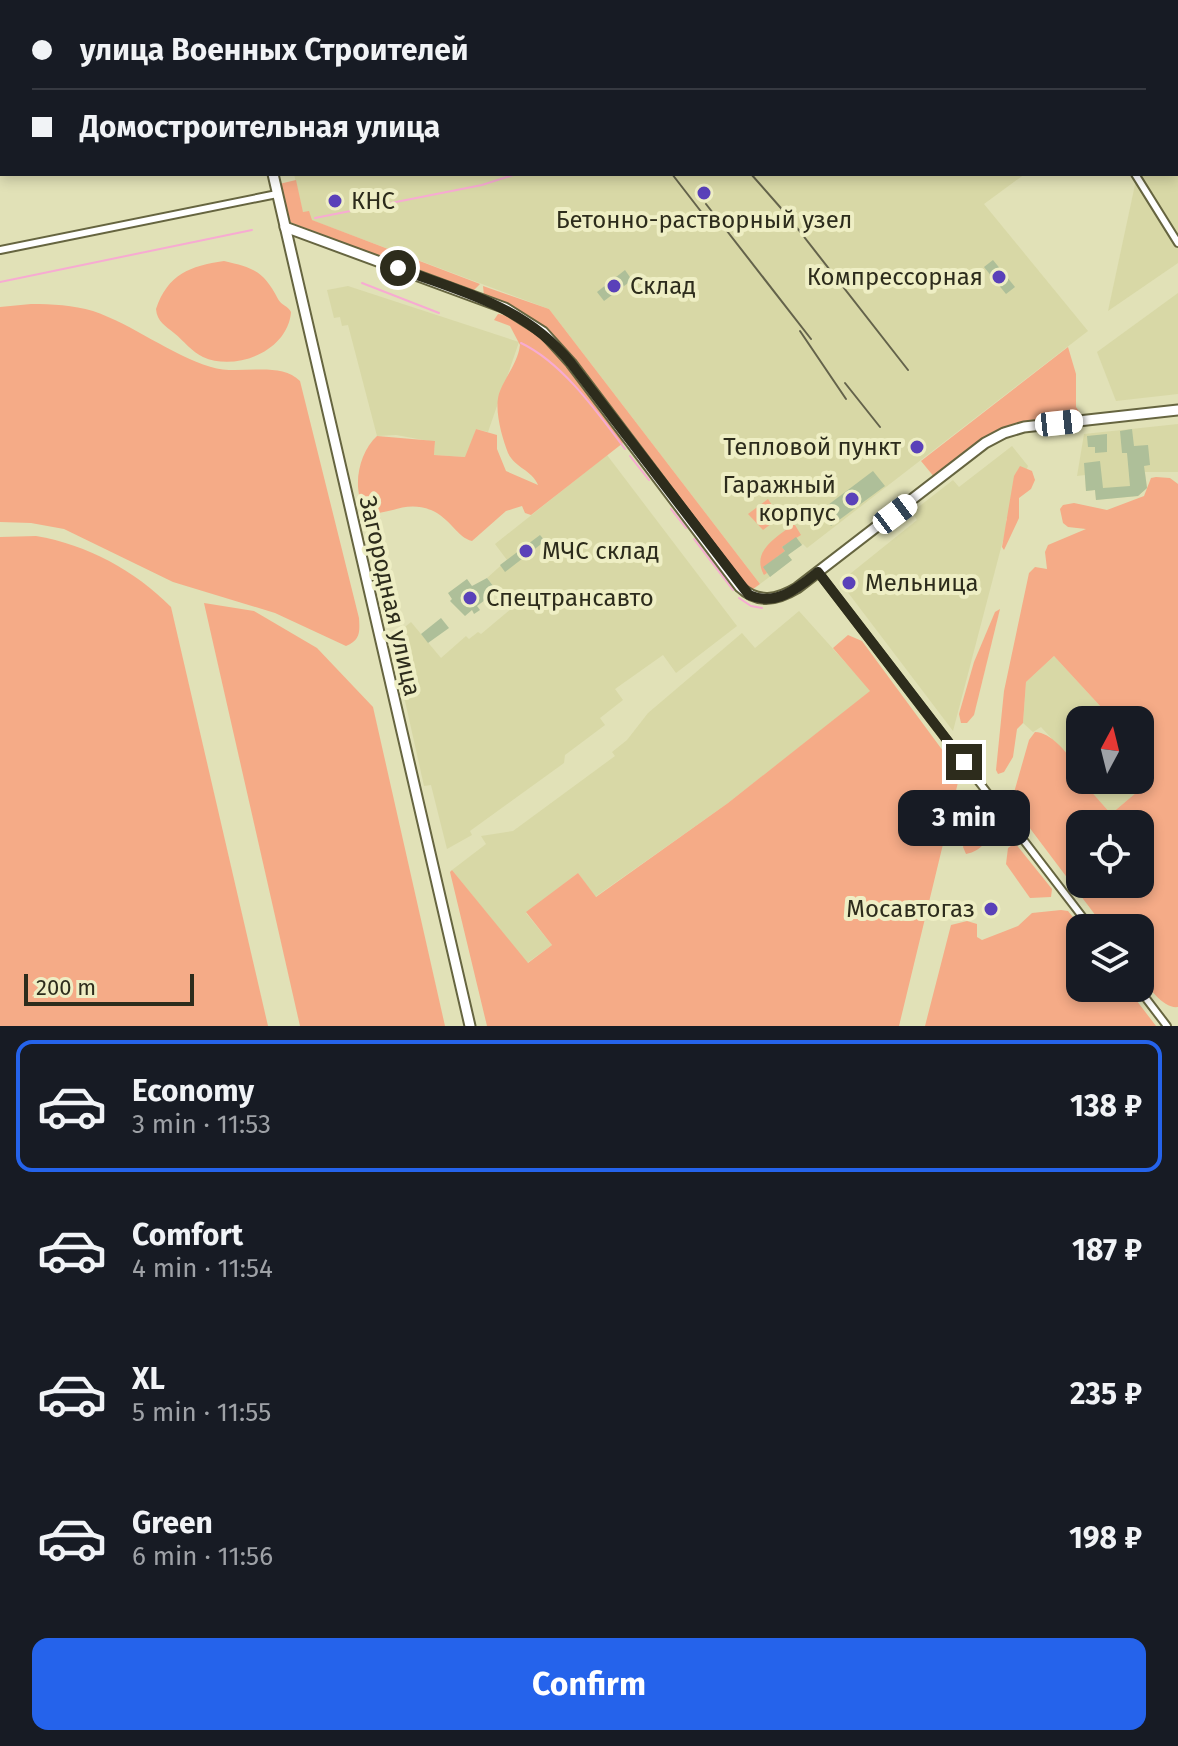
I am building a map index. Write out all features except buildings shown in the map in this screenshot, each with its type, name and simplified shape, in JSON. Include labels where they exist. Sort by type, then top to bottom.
[{"type":"street","name":"Загородная улица","points":[[273,176],[470,1026]]},
{"type":"street","points":[[1136,176],[1178,243]]},
{"type":"street","points":[[0,250],[277,194]]},
{"type":"street","points":[[285,227],[505,308],[543,332],[571,363],[749,595],[764,599],[778,597],[818,572],[985,443],[1004,433],[1036,426],[1178,410]]},
{"type":"street","points":[[818,572],[1080,914]]},
{"type":"street","points":[[1149,1002],[1167,1026]]},
{"type":"shaded area","points":[[294,176],[1022,176],[984,204],[1088,331],[807,548],[803,544],[798,547],[788,555],[792,560],[760,584],[549,309],[311,220],[303,213]]},
{"type":"shaded area","points":[[1138,176],[1178,176],[1178,240]]},
{"type":"shaded area","points":[[296,180],[303,212],[309,211],[312,220],[480,284],[473,291],[292,223],[287,218],[279,184]]},
{"type":"shaded area","points":[[1136,180],[1178,245],[1178,263],[1108,311]]},
{"type":"shaded area","points":[[224,261],[257,272],[291,312],[281,338],[258,355],[245,360],[216,361],[203,357],[162,323],[156,309],[167,287],[182,274]]},
{"type":"shaded area","points":[[348,286],[519,342],[488,432],[476,429],[466,457],[434,455],[435,442],[396,435],[377,436],[348,325],[342,326],[340,317],[334,318],[327,290]]},
{"type":"shaded area","points":[[483,286],[549,309],[760,584],[749,592],[558,342],[530,317],[484,296]]},
{"type":"shaded area","points":[[1178,293],[1178,394],[1116,401],[1097,352]]},
{"type":"shaded area","points":[[62,305],[93,311],[211,367],[281,371],[300,381],[359,618],[359,632],[354,641],[346,646],[275,613],[173,582],[64,529],[0,522],[0,307]]},
{"type":"shaded area","points":[[498,314],[530,330],[549,347],[588,389],[623,443],[531,515],[525,513],[522,506],[506,511],[472,541],[462,536],[443,517],[422,507],[368,513],[359,495],[359,473],[365,452],[377,436],[435,441],[434,455],[465,457],[476,429],[497,435],[497,449],[506,471],[538,485],[511,458],[501,431],[498,398],[520,345],[510,326],[494,320]]},
{"type":"shaded area","points":[[1068,347],[1076,374],[1076,407],[1082,416],[1003,428],[935,478],[921,461]]},
{"type":"shaded area","points":[[1178,424],[1178,472],[1145,472],[1147,488],[1138,496],[1096,500],[1095,490],[1086,491],[1085,475],[1077,476],[1084,434]]},
{"type":"shaded area","points":[[1012,446],[1028,466],[1006,520],[953,731],[840,582],[917,520],[912,512],[953,480],[959,487]]},
{"type":"shaded area","points":[[607,455],[737,626],[676,673],[663,655],[615,689],[623,700],[600,718],[605,725],[565,755],[564,763],[470,831],[472,835],[447,849],[431,785],[424,786],[405,701],[398,692],[415,679],[389,640],[411,622],[441,658],[466,636],[469,639],[478,632],[481,634],[511,609],[487,578],[507,560],[495,544]]},
{"type":"shaded area","points":[[1020,466],[1032,471],[1035,480],[1031,489],[1019,498],[1019,518],[1004,550],[1014,476]]},
{"type":"shaded area","points":[[1151,478],[1170,478],[1178,484],[1178,1007],[1167,1005],[1154,993],[1154,914],[1094,914],[1082,898],[1154,898],[1154,810],[1116,810],[1135,794],[1154,794],[1154,706],[1100,706],[1054,656],[1026,682],[1023,723],[1017,729],[1013,757],[1004,772],[998,774],[996,770],[1004,691],[1029,573],[1035,567],[1047,569],[1045,552],[1048,545],[1086,529],[1068,527],[1063,523],[1060,509],[1063,505],[1074,503],[1107,510],[1144,496]]},
{"type":"shaded area","points":[[768,499],[780,517],[763,530],[748,514]]},
{"type":"shaded area","points":[[792,525],[801,535],[782,547],[785,551],[764,567],[767,573],[764,575],[760,559],[763,552]]},
{"type":"shaded area","points":[[36,536],[74,546],[109,561],[142,582],[171,607],[268,1026],[0,1026],[0,537]]},
{"type":"shaded area","points":[[204,603],[254,611],[317,648],[373,707],[445,1026],[300,1026]]},
{"type":"shaded area","points":[[1000,609],[974,715],[967,723],[961,723],[959,714],[974,662],[995,612]]},
{"type":"shaded area","points":[[799,611],[871,691],[728,803],[595,897],[578,873],[526,913],[552,945],[527,963],[452,870],[486,844],[481,836],[513,831],[615,756],[612,752],[627,740],[648,713],[742,633],[755,648]]},
{"type":"shaded area","points":[[848,635],[862,641],[960,774],[899,1026],[487,1026],[450,872],[452,870],[528,963],[552,945],[526,912],[578,873],[596,897],[728,803],[870,691],[833,648]]},
{"type":"shaded area","points":[[1054,656],[1100,706],[1066,706],[1066,754],[1041,727],[1033,732],[1023,723],[1026,682]]},
{"type":"shaded area","points":[[1035,732],[1048,736],[1066,753],[1066,794],[1093,794],[1107,810],[1066,810],[1066,876],[1011,803],[1029,740]]},
{"type":"shaded area","points":[[1093,794],[1135,794],[1116,810],[1107,810]]},
{"type":"shaded area","points":[[982,810],[992,822],[990,833],[981,847],[966,854],[963,847],[972,814]]},
{"type":"shaded area","points":[[1015,843],[1052,889],[1051,897],[1030,898],[1006,864],[1008,848]]},
{"type":"shaded area","points":[[1061,910],[1070,914],[1066,914],[1066,1002],[1138,1002],[1156,1026],[925,1026],[951,925],[967,921],[977,924],[977,937],[982,940],[1018,926],[1032,913]]},
{"type":"waterway","points":[[315,218],[482,185],[510,176]]},
{"type":"waterway","points":[[0,282],[252,230]]},
{"type":"waterway","points":[[362,283],[439,313]]},
{"type":"waterway","points":[[521,343],[565,376],[625,449]]},
{"type":"waterway","points":[[630,456],[649,480]]},
{"type":"waterway","points":[[671,509],[686,528]]},
{"type":"waterway","points":[[694,539],[733,590]]},
{"type":"waterway","points":[[739,598],[751,606],[762,608]]},
{"type":"railway","points":[[674,176],[706,218]]},
{"type":"railway","points":[[753,176],[908,370]]},
{"type":"railway","points":[[706,204],[811,339]]},
{"type":"railway","points":[[800,331],[846,399]]},
{"type":"railway","points":[[845,383],[880,427]]},
{"type":"place","name":"Бетонно-растворный узел","points":[[704,193]]},
{"type":"place","name":"КНС","points":[[335,201]]},
{"type":"place","name":"Компрессорная","points":[[999,277]]},
{"type":"place","name":"Склад","points":[[614,286]]},
{"type":"place","name":"Тепловой пункт","points":[[917,447]]},
{"type":"place","name":"Гаражный корпус","points":[[852,499]]},
{"type":"place","name":"МЧС склад","points":[[526,551]]},
{"type":"place","name":"Мельница","points":[[849,583]]},
{"type":"place","name":"Спецтрансавто","points":[[470,598]]},
{"type":"place","name":"Мосавтогаз","points":[[991,909]]},
{"type":"route","points":[[398,268],[505,308],[543,332],[571,363],[736,582],[749,595],[764,599],[778,597],[789,593],[818,572],[964,762]]}]
